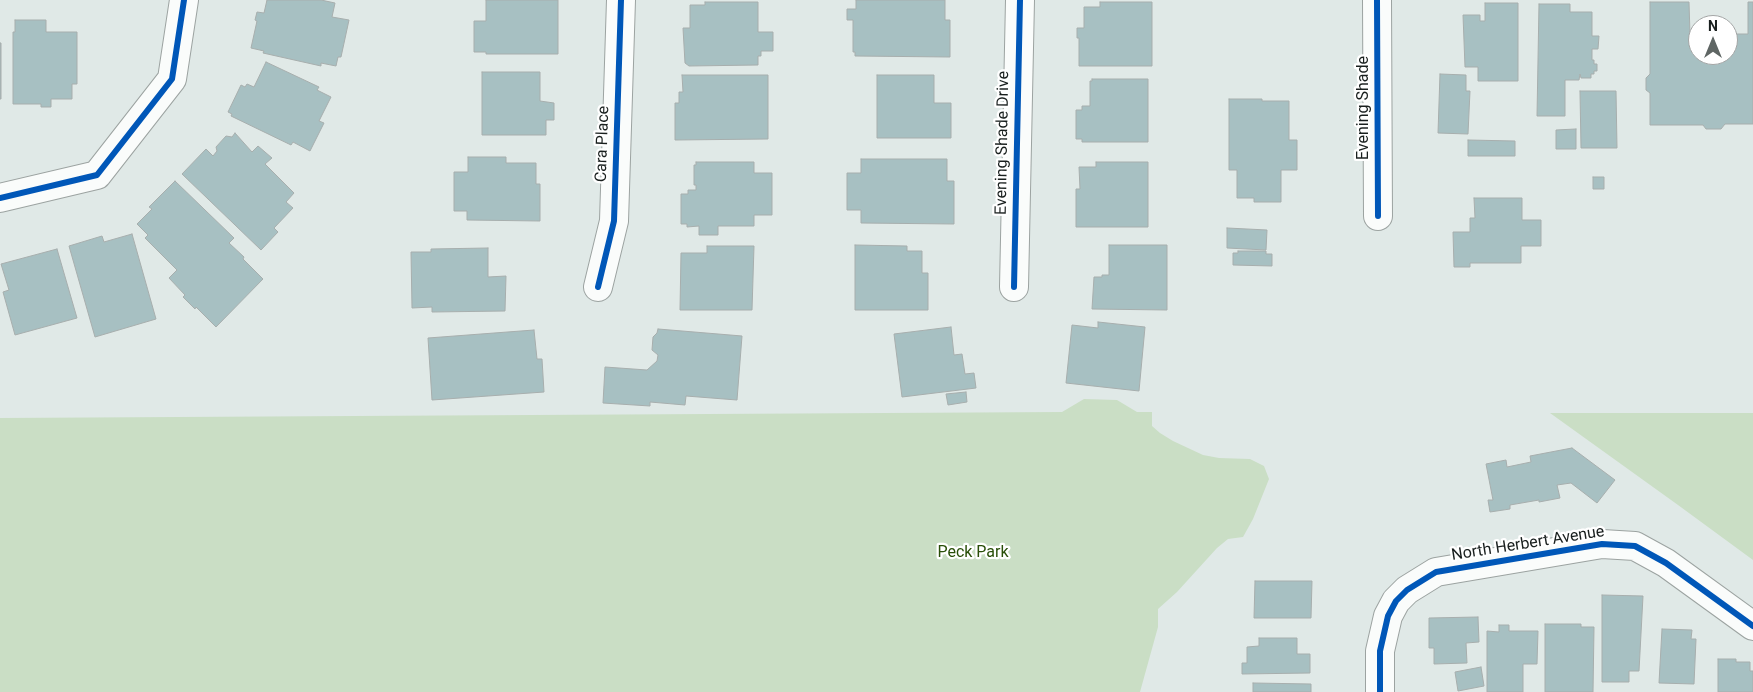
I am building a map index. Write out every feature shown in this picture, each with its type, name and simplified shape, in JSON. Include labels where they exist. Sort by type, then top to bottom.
[{"type":"street","points":[[0,198],[97,175],[172,79],[184,0]]},
{"type":"street","name":"Cara Place","points":[[598,287],[614,221],[621,0]]},
{"type":"street","name":"Evening Shade Drive","points":[[1014,287],[1020,0]]},
{"type":"street","name":"Evening Shade","points":[[1377,0],[1378,216]]},
{"type":"street","name":"North Herbert Avenue","points":[[1380,692],[1380,652],[1388,616],[1396,601],[1407,590],[1436,572],[1602,544],[1635,546],[1666,563],[1753,626]]},
{"type":"green space","name":"Peck Park","points":[[1084,399],[1117,400],[1137,412],[1152,412],[1152,426],[1173,441],[1203,455],[1219,458],[1250,459],[1264,466],[1269,479],[1253,519],[1243,537],[1228,539],[1217,548],[1177,592],[1158,609],[1158,627],[1140,692],[0,692],[0,418],[1062,412]]},
{"type":"green space","points":[[1550,413],[1753,413],[1753,560],[1678,505]]},
{"type":"building","points":[[267,0],[321,0],[335,3],[332,17],[349,20],[341,57],[338,57],[336,66],[321,63],[321,66],[263,53],[264,51],[251,48],[257,12],[264,13]]},
{"type":"building","points":[[486,0],[558,0],[558,54],[486,54],[486,52],[474,52],[474,21],[486,21]]},
{"type":"building","points":[[856,0],[945,0],[945,20],[950,20],[950,57],[855,56],[855,52],[853,52],[853,20],[847,20],[847,9],[856,9]]},
{"type":"building","points":[[705,2],[758,2],[758,32],[773,32],[773,51],[761,51],[761,56],[758,56],[758,65],[689,66],[685,63],[683,28],[690,28],[690,5],[705,5]]},
{"type":"building","points":[[1100,2],[1152,2],[1152,66],[1079,66],[1077,28],[1084,28],[1084,7],[1100,7]]},
{"type":"building","points":[[1650,2],[1689,2],[1688,65],[1738,65],[1738,34],[1748,34],[1748,2],[1753,2],[1753,124],[1725,124],[1721,129],[1706,129],[1703,125],[1650,125],[1650,93],[1646,90],[1646,78],[1650,74]]},
{"type":"building","points":[[1485,3],[1518,3],[1518,81],[1478,81],[1478,67],[1465,67],[1463,15],[1480,15],[1480,21],[1485,21]]},
{"type":"building","points":[[1539,4],[1570,4],[1570,12],[1592,12],[1592,36],[1599,36],[1598,49],[1592,49],[1592,60],[1594,60],[1594,64],[1597,64],[1597,71],[1591,74],[1591,78],[1581,78],[1580,74],[1579,80],[1565,80],[1565,116],[1537,116]]},
{"type":"building","points":[[15,20],[46,20],[46,32],[77,32],[77,84],[72,84],[72,99],[51,99],[51,107],[41,107],[41,104],[13,104],[13,32],[15,32]]},
{"type":"building","points":[[1,43],[1,99],[0,99]]},
{"type":"building","points":[[266,62],[319,87],[317,90],[331,97],[319,121],[324,123],[310,151],[293,142],[291,145],[231,116],[232,114],[228,112],[241,85],[245,87],[247,84],[254,87]]},
{"type":"building","points":[[482,72],[540,72],[540,101],[554,103],[554,120],[546,120],[546,135],[482,135]]},
{"type":"building","points":[[1440,74],[1466,75],[1466,91],[1470,91],[1468,134],[1438,133]]},
{"type":"building","points":[[682,75],[768,75],[768,139],[675,140],[675,103],[679,103],[679,92],[683,92]]},
{"type":"building","points":[[877,75],[934,75],[934,103],[951,103],[951,138],[877,138]]},
{"type":"building","points":[[1092,79],[1148,79],[1148,142],[1082,142],[1082,139],[1076,139],[1076,110],[1082,110],[1082,106],[1090,106],[1090,81]]},
{"type":"building","points":[[1580,91],[1616,91],[1617,148],[1581,148]]},
{"type":"building","points":[[1229,99],[1289,101],[1289,140],[1297,140],[1297,170],[1281,170],[1281,202],[1254,202],[1254,198],[1237,198],[1237,170],[1229,170]]},
{"type":"building","points":[[1576,129],[1576,149],[1556,149],[1556,130]]},
{"type":"building","points":[[235,133],[252,152],[258,146],[272,158],[265,164],[294,193],[286,202],[293,208],[274,228],[278,232],[261,250],[182,174],[206,149],[213,156],[217,151],[216,147],[226,136],[232,137]]},
{"type":"building","points":[[1468,140],[1515,141],[1515,156],[1468,156]]},
{"type":"building","points":[[468,157],[506,157],[506,163],[536,163],[536,184],[540,184],[540,221],[467,220],[467,211],[454,211],[454,172],[468,172]]},
{"type":"building","points":[[861,159],[947,159],[947,181],[954,181],[954,224],[861,223],[861,210],[847,210],[847,173],[861,173]]},
{"type":"building","points":[[696,162],[754,162],[754,173],[772,173],[772,215],[754,215],[754,226],[718,226],[718,235],[699,235],[699,226],[687,227],[687,224],[681,224],[681,194],[688,194],[688,190],[696,190],[696,185],[694,185],[694,165],[696,165]]},
{"type":"building","points":[[1096,162],[1148,162],[1148,227],[1076,227],[1076,189],[1080,189],[1079,167],[1096,167]]},
{"type":"building","points":[[1593,177],[1604,177],[1604,189],[1593,189]]},
{"type":"building","points":[[175,181],[234,238],[229,243],[263,279],[216,327],[183,297],[185,295],[169,278],[177,270],[145,238],[148,235],[137,224],[152,209],[149,207]]},
{"type":"building","points":[[1474,198],[1522,198],[1522,220],[1541,220],[1541,246],[1521,246],[1521,263],[1470,263],[1470,267],[1454,267],[1453,232],[1470,232],[1470,218],[1475,218]]},
{"type":"building","points":[[1227,228],[1267,230],[1266,250],[1227,248]]},
{"type":"building","points":[[132,234],[156,319],[95,337],[69,246],[102,236],[104,242]]},
{"type":"building","points":[[855,245],[907,246],[907,251],[922,251],[922,273],[928,273],[928,310],[855,310]]},
{"type":"building","points":[[1109,245],[1167,245],[1167,310],[1092,309],[1094,277],[1109,275]]},
{"type":"building","points":[[707,246],[754,246],[752,310],[680,310],[681,253],[707,253]]},
{"type":"building","points":[[488,248],[488,277],[506,276],[505,311],[432,312],[432,307],[412,308],[411,252],[431,252],[431,249]]},
{"type":"building","points":[[57,249],[77,318],[15,335],[3,292],[9,290],[1,264]]},
{"type":"building","points":[[1238,251],[1266,251],[1266,254],[1272,254],[1272,266],[1233,265],[1233,253],[1238,253]]},
{"type":"building","points":[[1098,322],[1145,327],[1139,391],[1066,383],[1072,325],[1098,328]]},
{"type":"building","points":[[951,327],[954,355],[962,354],[965,374],[974,373],[976,388],[902,397],[894,334]]},
{"type":"building","points":[[658,329],[742,336],[737,400],[686,396],[685,405],[650,402],[650,406],[603,403],[605,367],[647,370],[657,361],[658,355],[652,350],[653,337]]},
{"type":"building","points":[[534,330],[537,359],[542,359],[544,392],[432,400],[428,338]]},
{"type":"building","points":[[966,392],[967,402],[948,405],[946,394]]},
{"type":"building","points":[[1572,448],[1615,480],[1597,503],[1571,483],[1557,485],[1560,498],[1510,505],[1510,509],[1490,512],[1488,500],[1493,500],[1486,464],[1506,460],[1507,467],[1531,462],[1530,456]]},
{"type":"building","points":[[1255,581],[1312,581],[1311,618],[1254,618]]},
{"type":"building","points":[[1602,595],[1643,596],[1639,671],[1629,671],[1629,682],[1602,682]]},
{"type":"building","points":[[1478,617],[1479,642],[1466,643],[1467,663],[1434,664],[1434,648],[1429,648],[1429,618]]},
{"type":"building","points":[[1545,624],[1581,624],[1581,627],[1594,627],[1593,692],[1545,692]]},
{"type":"building","points":[[1499,625],[1509,625],[1509,631],[1538,631],[1537,664],[1523,664],[1523,692],[1487,692],[1487,631],[1499,632]]},
{"type":"building","points":[[1662,629],[1692,630],[1691,639],[1696,639],[1694,684],[1659,683]]},
{"type":"building","points":[[1259,638],[1297,638],[1297,654],[1310,654],[1310,673],[1242,674],[1242,663],[1247,663],[1247,647],[1259,646]]},
{"type":"building","points":[[1718,659],[1736,659],[1736,662],[1750,662],[1750,671],[1753,671],[1753,692],[1718,692]]},
{"type":"building","points":[[1481,667],[1484,686],[1458,691],[1455,672]]},
{"type":"building","points":[[1253,683],[1311,684],[1311,692],[1253,692]]},
{"type":"cycle path","points":[[0,198],[97,175],[172,79],[184,0]]},
{"type":"cycle path","points":[[598,287],[614,221],[621,0]]},
{"type":"cycle path","points":[[1014,287],[1020,0]]},
{"type":"cycle path","points":[[1377,0],[1378,216]]},
{"type":"cycle path","points":[[1380,692],[1380,651],[1388,616],[1396,601],[1407,590],[1436,572],[1602,544],[1635,546],[1666,563],[1753,626]]}]
